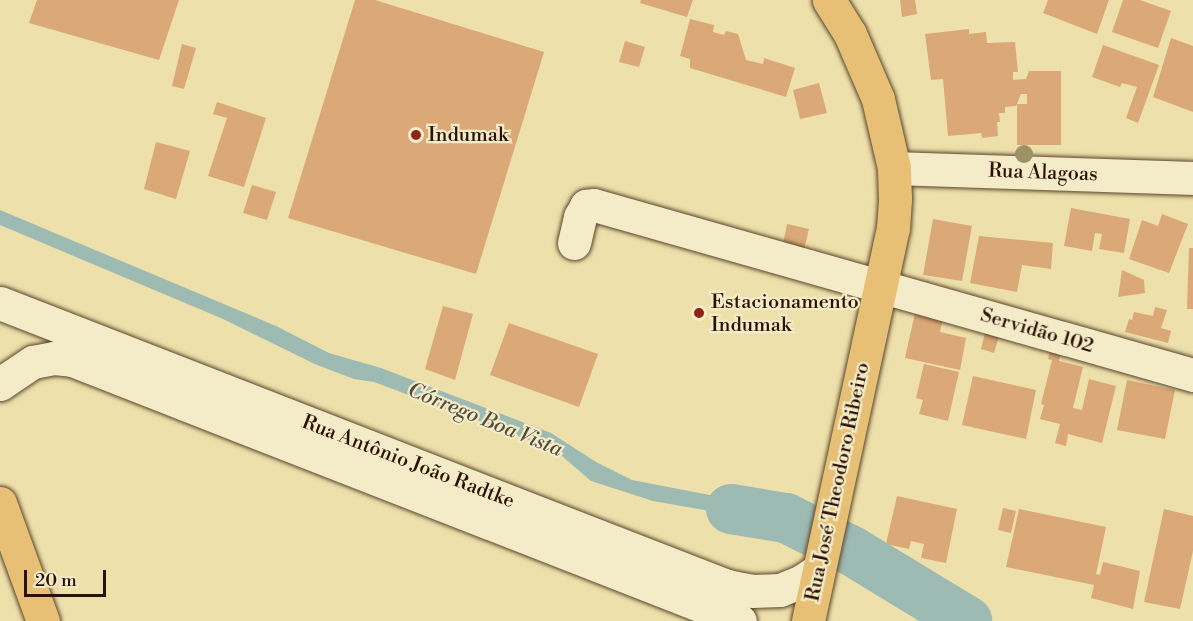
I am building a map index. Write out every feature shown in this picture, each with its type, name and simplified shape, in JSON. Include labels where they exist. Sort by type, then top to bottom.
[{"type":"main road","name":"Rua José Theodoro Ribeiro","points":[[808,621],[893,228],[894,168],[875,91],[834,2]]},
{"type":"main road","points":[[0,503],[43,621]]},
{"type":"street","name":"Rua Alagoas","points":[[894,168],[1193,177]]},
{"type":"street","name":"Servidão 102","points":[[574,243],[580,217],[586,206],[594,205],[1193,375]]},
{"type":"street","name":"Rua Antônio João Radtke","points":[[0,303],[727,586],[752,591],[780,590],[802,581],[821,553]]},
{"type":"street","name":"Rua Antônio João Radtke","points":[[0,384],[33,362],[54,358],[72,360],[740,621]]},
{"type":"water","points":[[0,210],[276,326],[329,353],[381,368],[551,433],[596,462],[632,480],[766,506],[799,516],[794,532],[761,520],[653,501],[591,481],[555,450],[374,382],[354,379],[317,365],[223,319],[0,225]]},
{"type":"water","points":[[854,542],[982,621],[950,621],[936,608],[849,561]]},
{"type":"building","points":[[37,0],[179,0],[159,60],[29,23]]},
{"type":"building","name":"Indumak","points":[[355,0],[375,0],[544,52],[476,274],[288,218]]},
{"type":"building","points":[[641,0],[693,0],[687,17],[640,3]]},
{"type":"building","points":[[900,0],[915,0],[917,14],[902,17]]},
{"type":"building","points":[[1048,0],[1109,0],[1097,34],[1043,13]]},
{"type":"building","points":[[1123,0],[1140,0],[1171,11],[1158,48],[1112,32]]},
{"type":"building","points":[[690,19],[714,25],[713,32],[724,35],[726,31],[738,34],[746,60],[763,64],[764,58],[795,68],[786,97],[690,68],[690,59],[680,56]]},
{"type":"building","points":[[969,29],[969,34],[986,32],[987,43],[1015,42],[1018,72],[1013,72],[1013,80],[1026,79],[1029,71],[1061,71],[1061,145],[1017,145],[1017,104],[1027,104],[1027,94],[1021,94],[1016,106],[1005,107],[1005,113],[999,113],[998,136],[982,138],[981,133],[948,136],[943,79],[931,80],[925,34]]},
{"type":"building","points":[[1171,38],[1193,46],[1193,112],[1153,97]]},
{"type":"building","points":[[625,41],[645,47],[639,67],[619,62]]},
{"type":"building","points":[[182,44],[196,48],[184,89],[172,86]]},
{"type":"building","points":[[1103,45],[1159,65],[1138,123],[1126,118],[1137,87],[1122,83],[1120,87],[1092,77]]},
{"type":"building","points":[[819,83],[827,113],[800,119],[793,90]]},
{"type":"building","points":[[217,102],[266,118],[244,187],[208,176],[227,118],[213,114]]},
{"type":"building","points":[[156,142],[190,151],[176,199],[144,189]]},
{"type":"building","points":[[252,185],[276,192],[267,220],[243,213]]},
{"type":"building","points":[[1071,208],[1130,219],[1124,253],[1099,249],[1102,234],[1095,233],[1092,251],[1064,246]]},
{"type":"building","points":[[1162,214],[1188,224],[1169,273],[1129,259],[1142,220],[1158,226]]},
{"type":"building","points":[[933,219],[972,226],[962,281],[923,275]]},
{"type":"building","points":[[787,224],[809,229],[804,250],[783,244]]},
{"type":"building","points":[[979,236],[1053,243],[1051,269],[1022,265],[1017,292],[970,283]]},
{"type":"building","points":[[1189,248],[1193,248],[1193,309],[1187,309]]},
{"type":"building","points":[[1122,270],[1144,280],[1145,293],[1118,297]]},
{"type":"building","points":[[443,306],[473,314],[455,380],[425,369]]},
{"type":"building","points":[[1155,307],[1167,310],[1161,328],[1171,331],[1168,343],[1125,332],[1134,312],[1153,316]]},
{"type":"building","points":[[915,313],[943,319],[940,332],[966,338],[960,370],[905,358]]},
{"type":"building","points":[[509,323],[598,354],[579,407],[490,375]]},
{"type":"building","points":[[986,329],[1000,333],[994,353],[981,349]]},
{"type":"building","points":[[1051,346],[1062,349],[1059,361],[1083,367],[1073,408],[1082,410],[1089,379],[1116,386],[1102,443],[1068,434],[1066,446],[1055,443],[1060,424],[1040,419],[1044,405],[1041,404],[1052,360],[1048,359]]},
{"type":"building","points":[[924,364],[959,372],[948,421],[919,414],[923,400],[916,398]]},
{"type":"building","points":[[973,376],[1036,390],[1026,439],[962,425]]},
{"type":"building","points":[[1127,380],[1175,390],[1165,439],[1117,430]]},
{"type":"building","points":[[897,496],[957,509],[946,563],[921,558],[924,544],[911,541],[909,549],[886,544]]},
{"type":"building","points":[[1003,508],[1016,511],[1011,533],[998,530]]},
{"type":"building","points":[[1019,509],[1106,527],[1096,574],[1100,575],[1103,562],[1140,571],[1133,609],[1091,598],[1094,585],[1006,567]]},
{"type":"building","points":[[1164,509],[1193,516],[1193,551],[1180,609],[1144,602]]},
{"type":"waterway","name":"Córrego Boa Vista","points":[[731,509],[786,518],[852,551],[967,621]]},
{"type":"place","name":"Indumak","points":[[416,135]]},
{"type":"place","name":"Estacionamento Indumak","points":[[699,313]]}]
